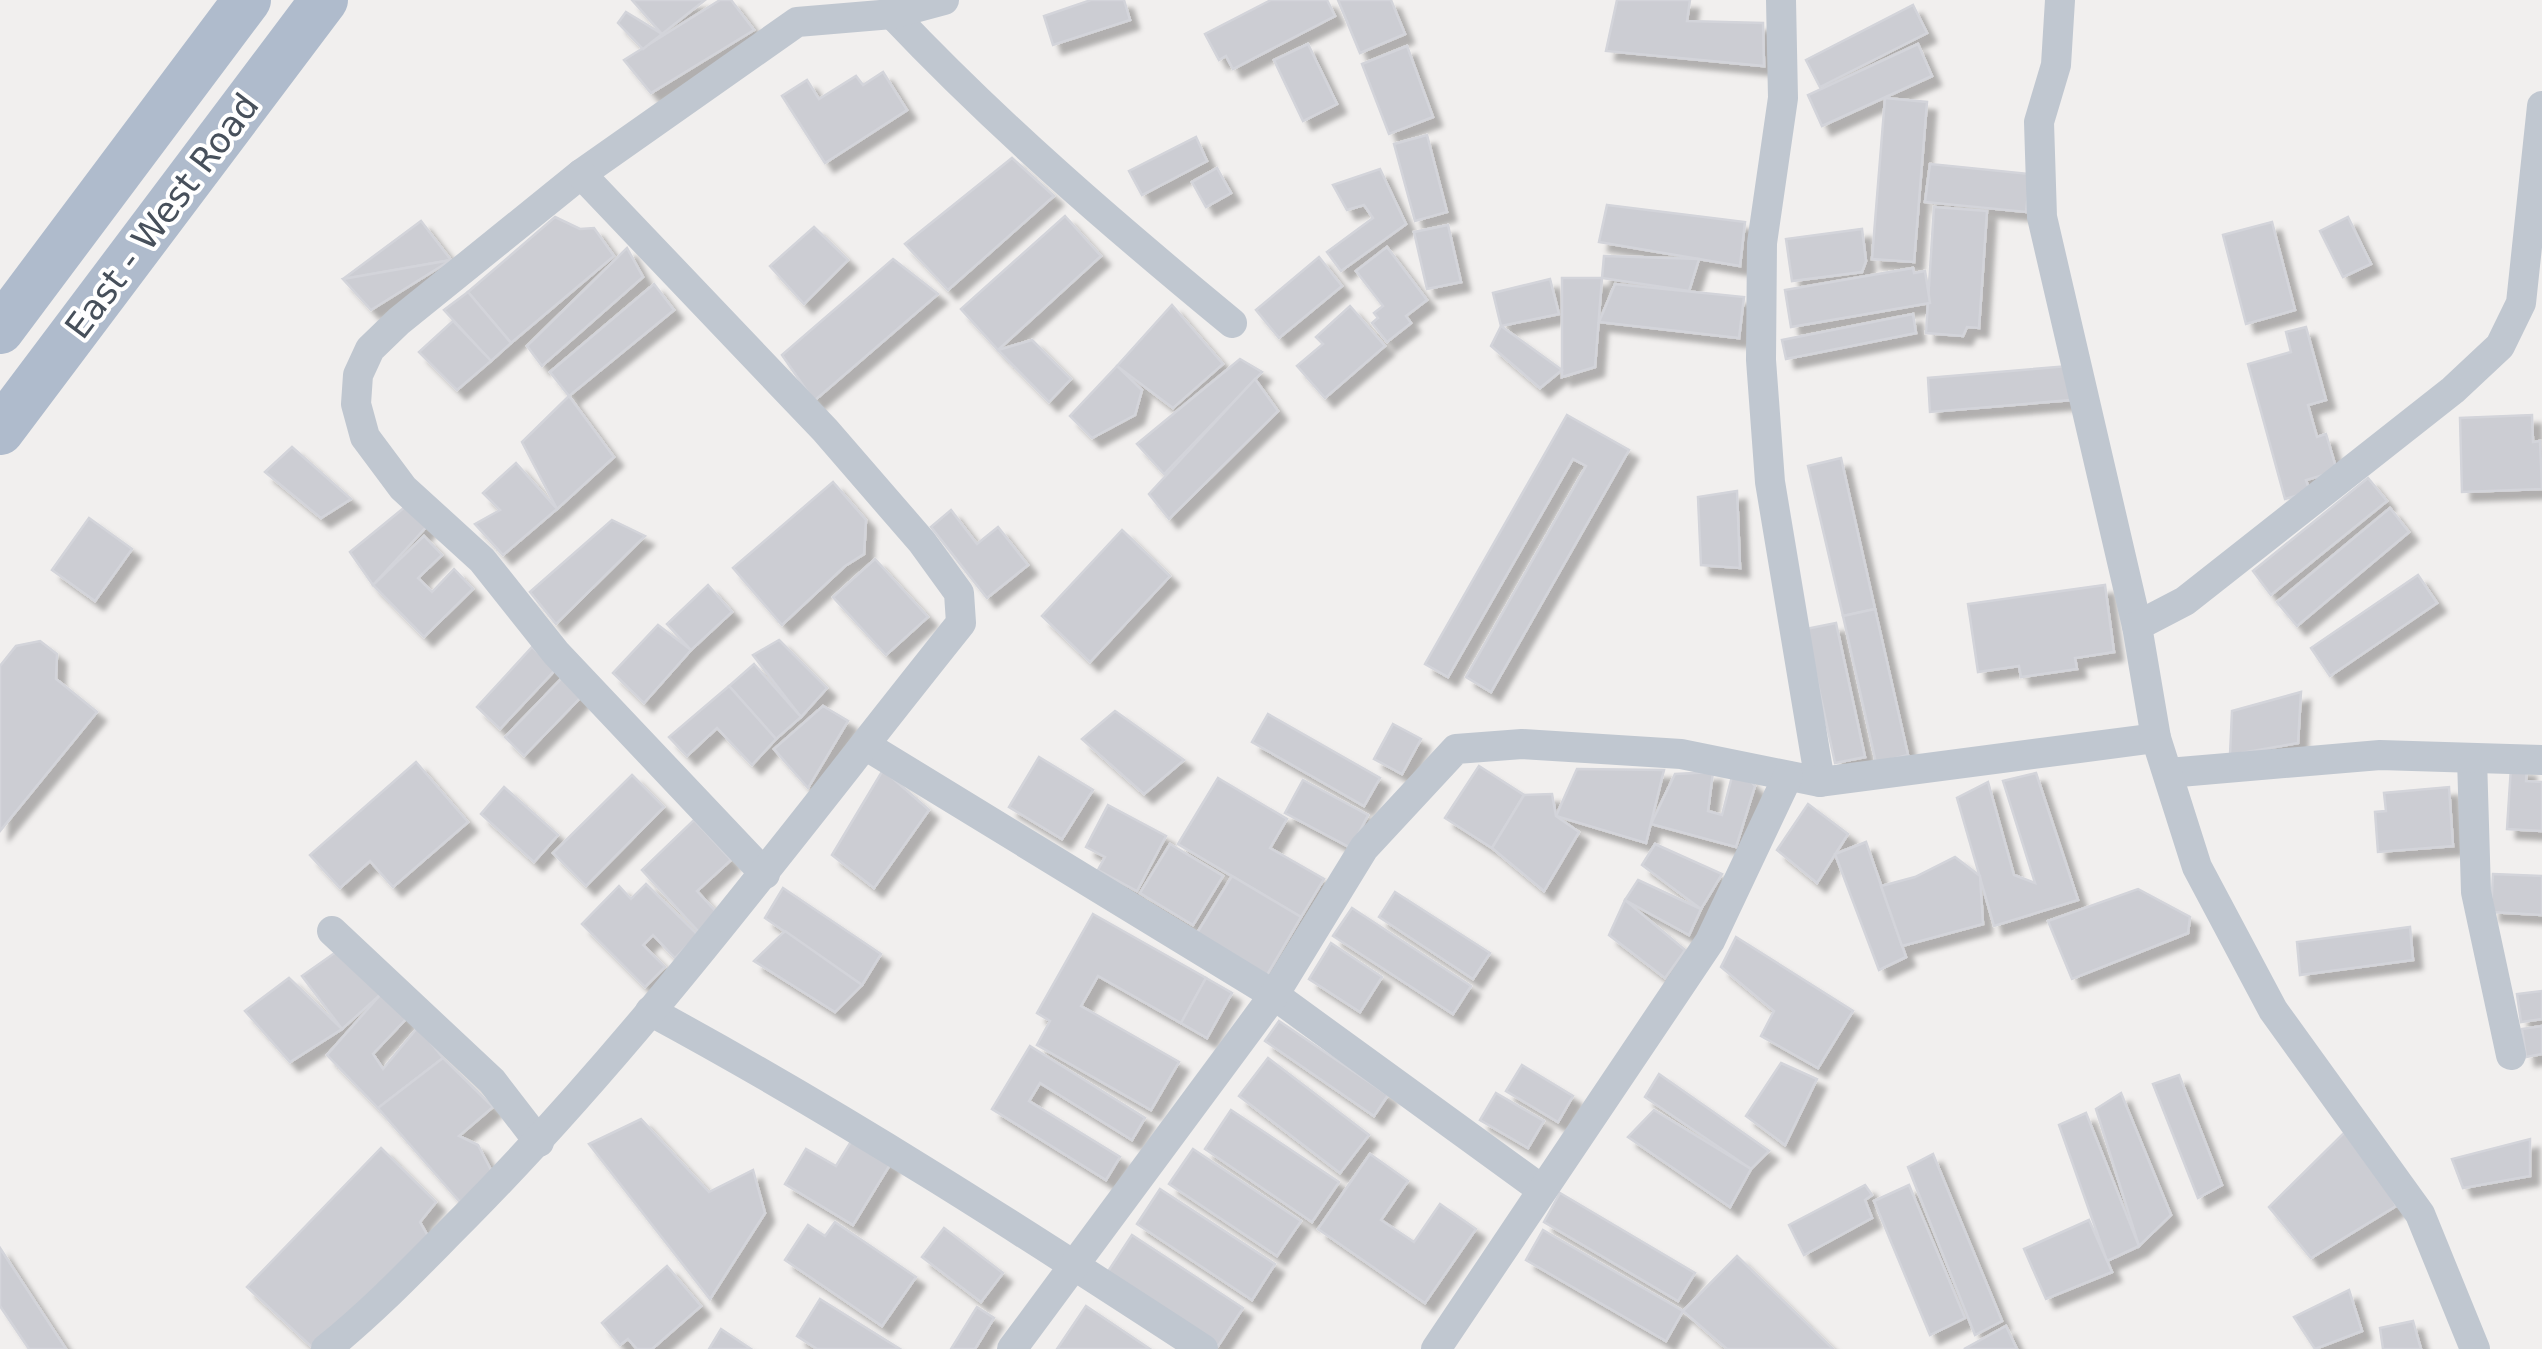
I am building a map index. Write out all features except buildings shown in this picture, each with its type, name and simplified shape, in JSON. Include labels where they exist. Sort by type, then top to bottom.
[{"type":"main road","name":"East - West Road","points":[[0,330],[248,0]]},
{"type":"main road","name":"East - West Road","points":[[0,431],[324,0]]},
{"type":"street","points":[[766,874],[556,652],[482,560],[403,488],[365,437],[360,420],[358,375],[370,349],[581,174],[787,11],[892,14],[944,0]]},
{"type":"street","points":[[1781,0],[1783,98],[1762,244],[1762,360],[1770,482],[1820,782]]},
{"type":"street","points":[[2060,0],[2056,65],[2039,122],[2042,217],[2137,626],[2156,738],[2197,867],[2274,1010],[2420,1214],[2475,1349]]},
{"type":"street","points":[[892,14],[953,78],[1102,216],[1232,323]]},
{"type":"street","points":[[2137,626],[2185,601],[2454,390],[2500,346],[2521,303],[2542,106]]},
{"type":"street","points":[[326,1349],[365,1318],[539,1142],[766,874],[961,623],[959,593],[922,542],[825,430],[581,174]]},
{"type":"street","points":[[1012,1349],[1274,995],[1364,848],[1456,749],[1522,744],[1681,754],[1820,782],[2156,738]]},
{"type":"street","points":[[865,745],[1274,995],[1540,1189]]},
{"type":"street","points":[[2168,772],[2380,756],[2542,760]]},
{"type":"street","points":[[2472,758],[2476,892],[2511,1055]]},
{"type":"street","points":[[1436,1349],[1710,940],[1788,776]]},
{"type":"street","points":[[332,931],[492,1081],[539,1142]]},
{"type":"street","points":[[650,1011],[778,1080],[1203,1349]]}]
